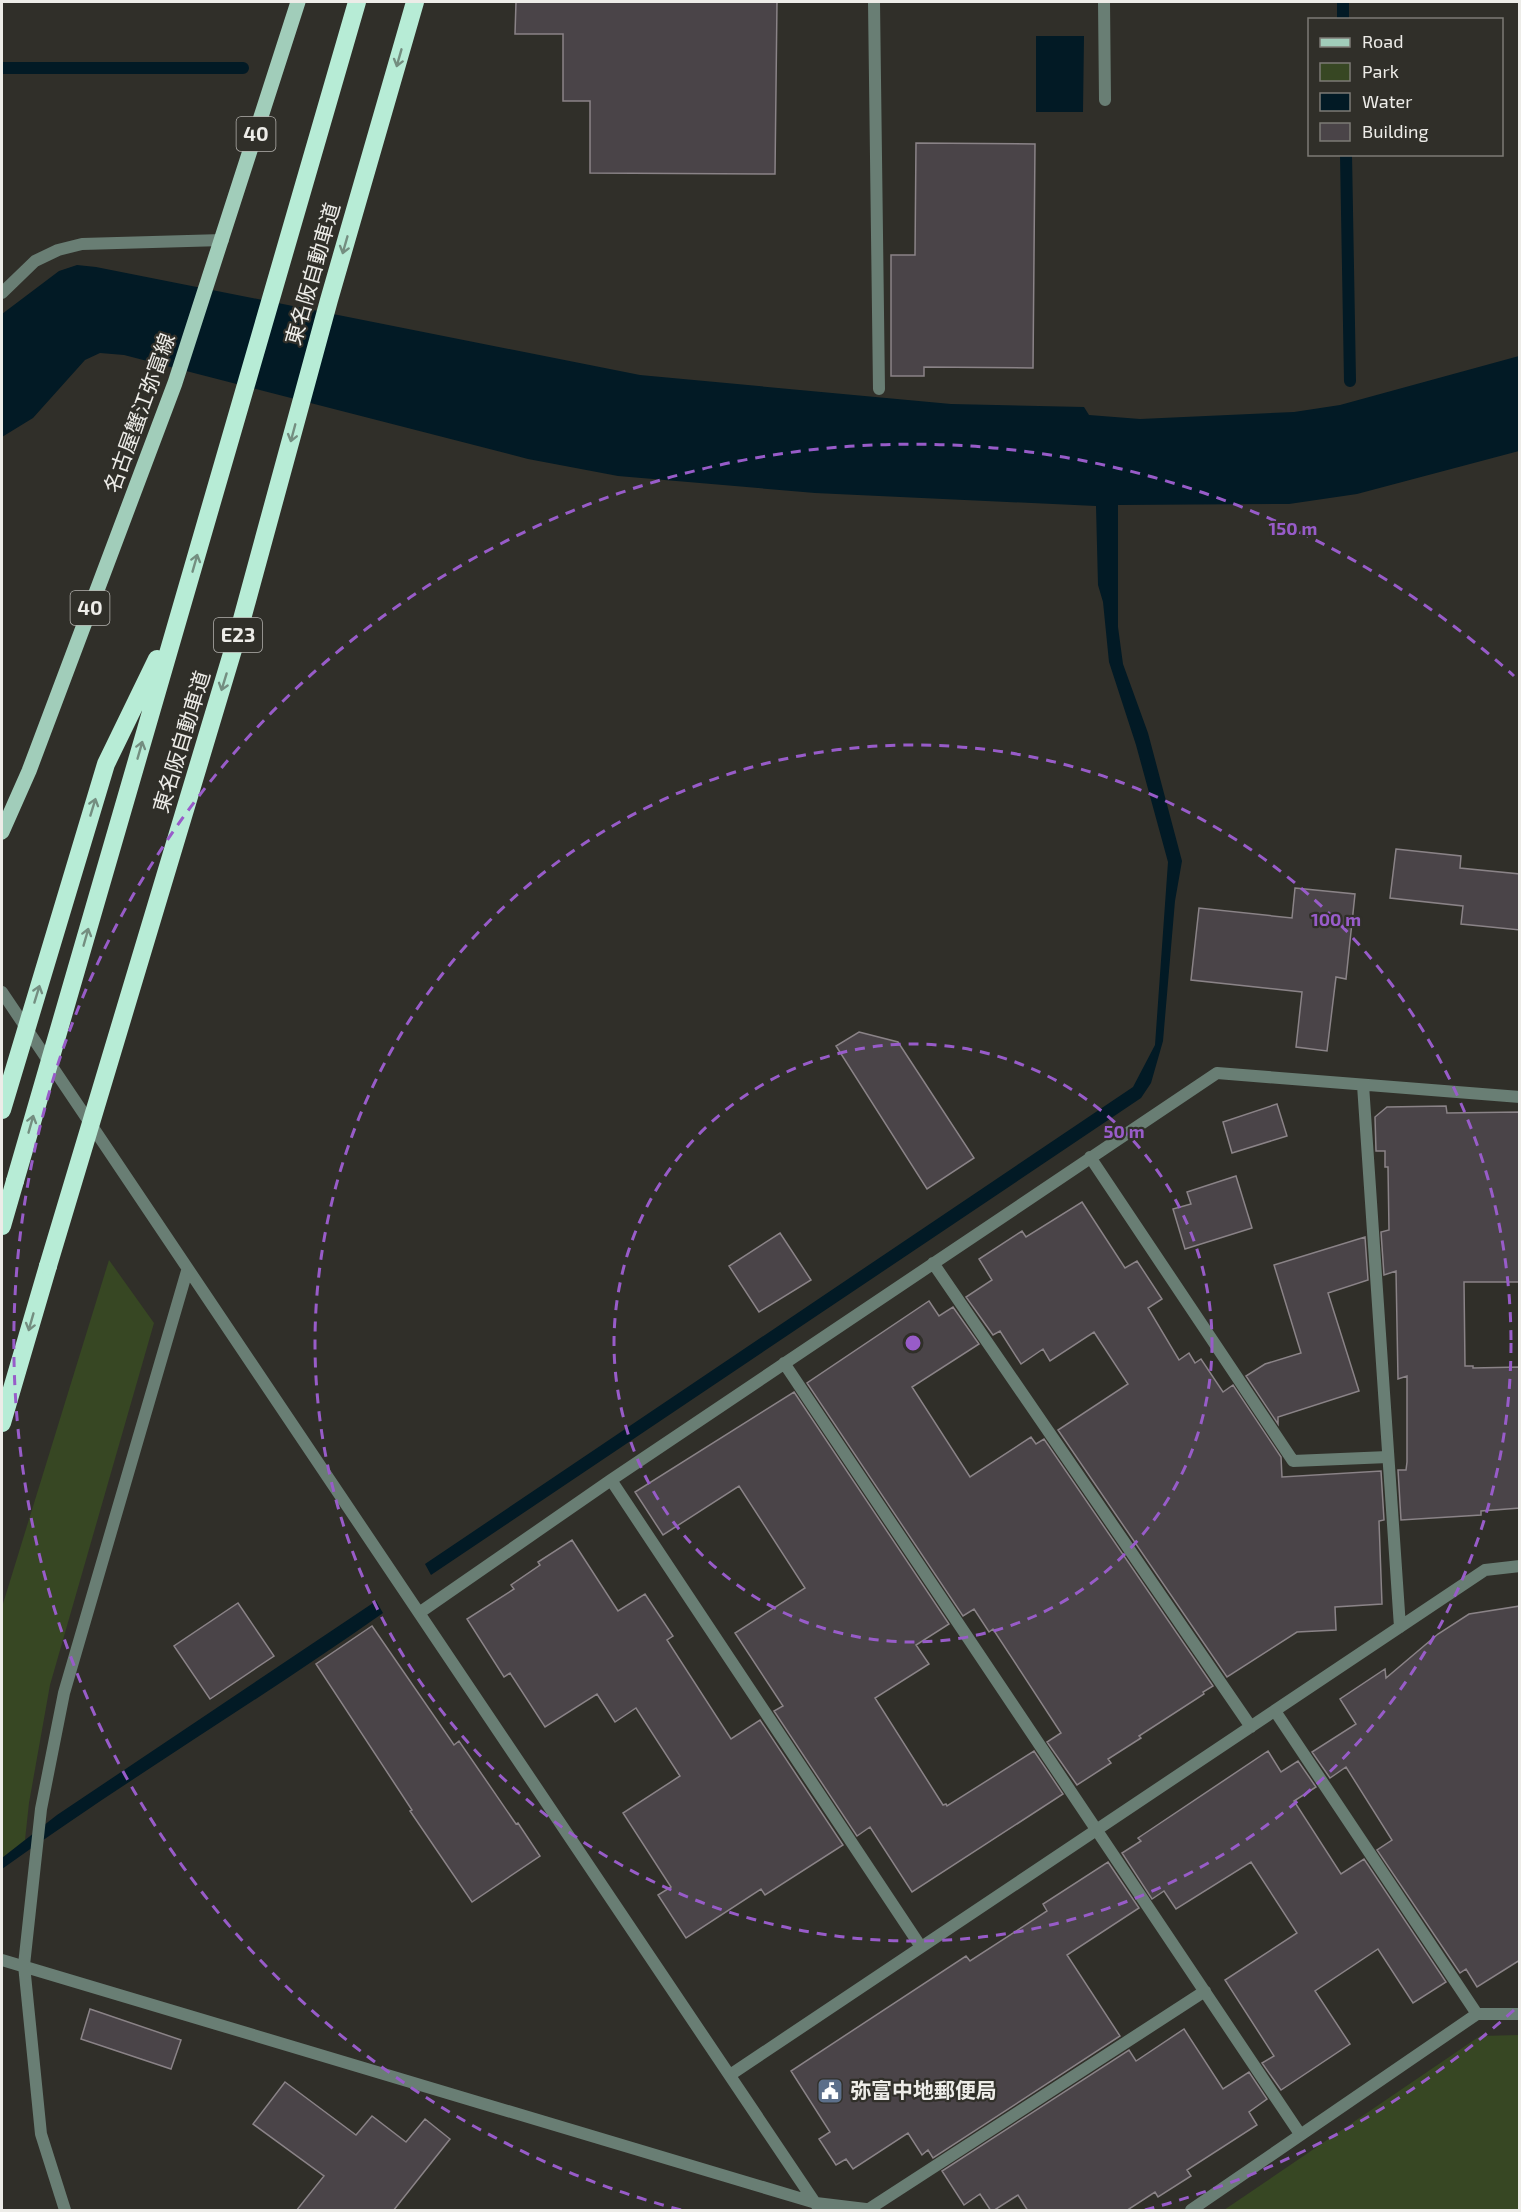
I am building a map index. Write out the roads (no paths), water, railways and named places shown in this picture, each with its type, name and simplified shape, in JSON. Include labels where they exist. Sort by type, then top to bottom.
[{"type":"highway","name":"東名阪自動車道","points":[[2,1226],[357,2]]},
{"type":"highway","name":"東名阪自動車道","points":[[2,1423],[239,630],[326,311],[415,2]]},
{"type":"highway","points":[[2,1110],[106,764],[180,613]]},
{"type":"main road","name":"名古屋蟹江弥富線","points":[[2,832],[29,771],[176,383],[298,2]]},
{"type":"street","points":[[874,2],[879,388]]},
{"type":"street","points":[[1104,2],[1105,100]]},
{"type":"street","points":[[2,293],[35,261],[58,250],[74,246],[223,240]]},
{"type":"street","points":[[2,992],[818,2207]]},
{"type":"street","points":[[419,1613],[611,1480],[1217,1073],[1520,1097]]},
{"type":"street","points":[[1363,1085],[1400,1627]]},
{"type":"street","points":[[1090,1157],[1293,1461],[1388,1457]]},
{"type":"street","points":[[933,1263],[1251,1727]]},
{"type":"street","points":[[65,2211],[41,2134],[24,1965],[41,1809],[64,1693],[188,1271]]},
{"type":"street","points":[[784,1363],[1300,2134]]},
{"type":"street","points":[[611,1480],[921,1947]]},
{"type":"street","points":[[730,2075],[1485,1570],[1520,1566]]},
{"type":"street","points":[[1275,1711],[1477,2014]]},
{"type":"street","points":[[2,1960],[818,2207],[871,2210],[1205,1991]]},
{"type":"street","points":[[1191,2211],[1477,2014],[1520,2014]]},
{"type":"water","points":[[1036,36],[1084,36],[1083,112],[1036,112]]},
{"type":"water","points":[[77,265],[640,375],[951,404],[1084,407],[1089,415],[1140,419],[1294,412],[1340,405],[1519,356],[1519,451],[1357,494],[1289,504],[1118,505],[1118,627],[1123,664],[1148,733],[1182,861],[1175,901],[1163,1041],[1151,1083],[1141,1098],[431,1575],[425,1564],[1133,1087],[1155,1045],[1168,862],[1136,745],[1109,662],[1103,602],[1098,585],[1096,506],[815,493],[618,476],[528,459],[124,355],[100,353],[85,360],[33,418],[2,437],[2,314],[59,271]]},
{"type":"water","points":[[376,1601],[383,1613],[2,1869],[2,1858],[57,1815]]},
{"type":"waterway","points":[[1343,2],[1343,18]]},
{"type":"waterway","points":[[2,68],[243,68]]},
{"type":"waterway","points":[[1346,156],[1350,381]]},
{"type":"place","name":"弥富中地郵便局","points":[[830,2091]]}]
